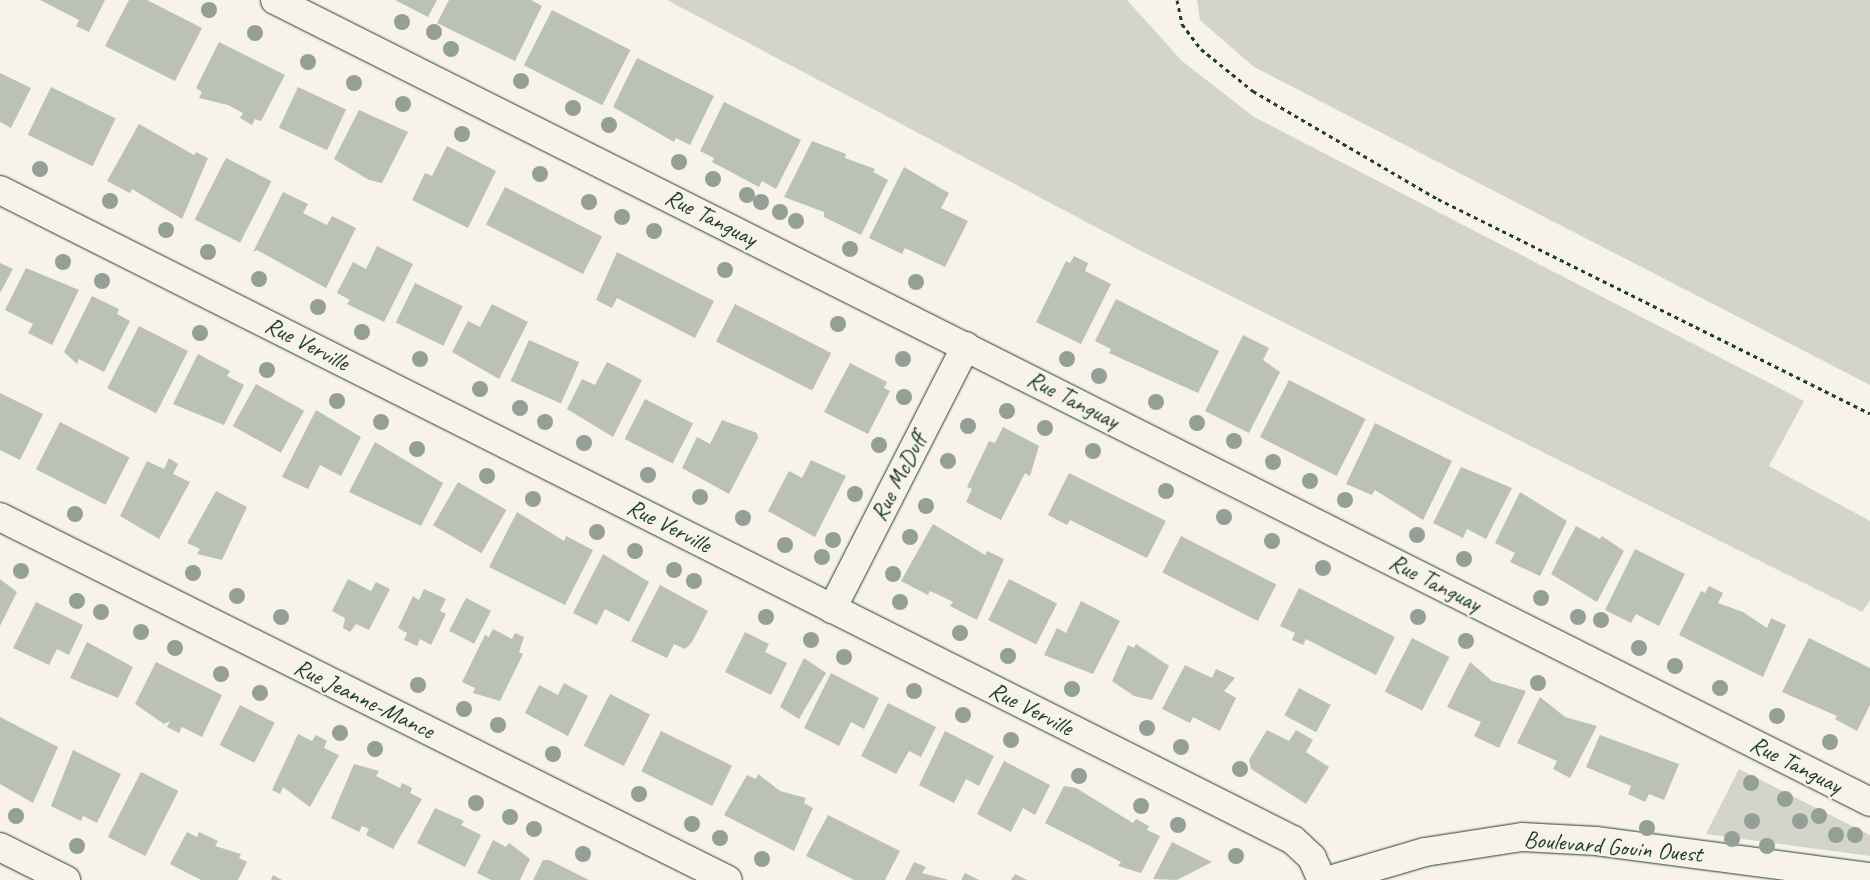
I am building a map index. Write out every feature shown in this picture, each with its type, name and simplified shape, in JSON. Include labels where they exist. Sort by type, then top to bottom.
[{"type":"street","name":"Rue Tanguay","points":[[275,0],[1870,802]]},
{"type":"street","name":"Rue Verville","points":[[0,190],[1293,840],[1312,858],[1322,880]]},
{"type":"street","name":"Rue McDuff","points":[[832,609],[966,346]]},
{"type":"street","name":"Rue Jeanne-Mance","points":[[0,517],[728,880]]},
{"type":"street","name":"Boulevard Gouin Ouest","points":[[1330,880],[1425,852],[1522,837],[1596,841],[1793,874],[1870,878]]},
{"type":"street","points":[[0,847],[66,880]]},
{"type":"path","points":[[1177,0],[1182,24],[1201,49],[1262,96],[1438,199],[1870,413]]},
{"type":"shaded area","points":[[667,0],[1127,0],[1182,61],[1254,117],[1804,401],[1769,466],[1870,521],[1870,600],[1862,612],[1141,251]]},
{"type":"shaded area","points":[[1197,0],[1870,0],[1870,385],[1254,67],[1200,20]]},
{"type":"shaded area","points":[[1739,769],[1870,835],[1870,856],[1706,834]]},
{"type":"building","points":[[40,0],[105,0],[89,32],[76,26],[79,20]]},
{"type":"building","points":[[129,0],[147,0],[202,28],[175,81],[105,46]]},
{"type":"building","points":[[395,0],[437,0],[428,17]]},
{"type":"building","points":[[449,0],[531,0],[542,6],[515,61],[437,23]]},
{"type":"building","points":[[552,10],[630,50],[602,105],[524,65]]},
{"type":"building","points":[[219,42],[285,75],[261,121],[255,119],[252,125],[240,118],[243,113],[228,105],[199,98],[202,92],[196,88]]},
{"type":"building","points":[[637,58],[714,96],[690,145],[676,138],[674,142],[613,107]]},
{"type":"building","points":[[0,73],[31,88],[11,128],[0,122]]},
{"type":"building","points":[[51,87],[116,119],[92,166],[28,135]]},
{"type":"building","points":[[298,87],[346,109],[327,150],[279,128]]},
{"type":"building","points":[[724,102],[801,140],[776,189],[762,181],[759,187],[712,162],[714,158],[700,151]]},
{"type":"building","points":[[359,110],[408,132],[382,183],[369,180],[334,159]]},
{"type":"building","points":[[139,124],[194,155],[196,152],[208,158],[182,219],[132,189],[130,193],[107,181]]},
{"type":"building","points":[[812,141],[846,154],[845,158],[875,169],[873,172],[888,180],[861,235],[824,217],[824,212],[784,197]]},
{"type":"building","points":[[447,146],[496,171],[468,228],[412,200],[425,173],[432,176]]},
{"type":"building","points":[[226,158],[271,181],[240,243],[195,219]]},
{"type":"building","points":[[904,167],[949,193],[941,208],[968,221],[945,267],[905,248],[902,254],[869,238]]},
{"type":"building","points":[[505,187],[602,236],[583,274],[486,224]]},
{"type":"building","points":[[283,192],[308,204],[303,213],[327,225],[332,216],[356,228],[326,288],[257,250],[253,252]]},
{"type":"building","points":[[377,246],[413,264],[384,322],[347,304],[350,300],[337,293],[353,262],[366,269]]},
{"type":"building","points":[[617,252],[714,301],[695,338],[617,298],[612,308],[596,300]]},
{"type":"building","points":[[1074,256],[1088,263],[1085,271],[1111,284],[1081,344],[1036,322],[1066,261],[1070,263]]},
{"type":"building","points":[[0,263],[13,269],[0,293]]},
{"type":"building","points":[[26,268],[79,290],[52,345],[28,333],[33,324],[5,310]]},
{"type":"building","points":[[415,283],[463,306],[443,346],[396,323]]},
{"type":"building","points":[[92,296],[119,309],[117,314],[130,321],[104,372],[79,359],[77,364],[64,352]]},
{"type":"building","points":[[1116,299],[1219,351],[1198,393],[1109,353],[1111,349],[1095,341]]},
{"type":"building","points":[[492,304],[528,322],[499,379],[452,352],[468,321],[480,327]]},
{"type":"building","points":[[735,304],[831,353],[812,390],[716,341]]},
{"type":"building","points":[[139,326],[188,351],[156,413],[107,388]]},
{"type":"building","points":[[1243,335],[1269,348],[1263,360],[1280,372],[1249,433],[1205,411]]},
{"type":"building","points":[[529,340],[579,362],[561,403],[511,381]]},
{"type":"building","points":[[198,354],[230,371],[227,376],[244,385],[224,425],[173,404]]},
{"type":"building","points":[[607,362],[642,380],[613,437],[567,409],[582,379],[595,385]]},
{"type":"building","points":[[850,363],[887,382],[884,388],[890,391],[868,434],[824,412]]},
{"type":"building","points":[[1289,380],[1366,419],[1337,476],[1260,437]]},
{"type":"building","points":[[256,384],[304,411],[281,453],[233,426]]},
{"type":"building","points":[[0,393],[43,414],[20,460],[0,450]]},
{"type":"building","points":[[645,399],[693,424],[673,464],[625,439]]},
{"type":"building","points":[[316,410],[361,437],[341,476],[320,465],[308,489],[282,477]]},
{"type":"building","points":[[722,420],[757,433],[758,438],[729,494],[682,468],[697,437],[710,444]]},
{"type":"building","points":[[60,422],[129,457],[105,505],[36,469]]},
{"type":"building","points":[[1375,423],[1452,461],[1423,520],[1375,490],[1372,495],[1346,484]]},
{"type":"building","points":[[1003,427],[1039,446],[1030,476],[1025,473],[1001,520],[966,502],[972,489],[967,487],[989,441],[995,443]]},
{"type":"building","points":[[375,442],[443,483],[421,526],[349,492]]},
{"type":"building","points":[[169,458],[178,464],[173,474],[190,482],[159,539],[120,516],[147,461],[164,469]]},
{"type":"building","points":[[811,460],[846,476],[815,537],[768,511],[789,471],[802,478]]},
{"type":"building","points":[[1461,467],[1512,488],[1486,539],[1467,529],[1463,538],[1433,523]]},
{"type":"building","points":[[1069,473],[1166,521],[1147,558],[1070,520],[1067,525],[1048,515]]},
{"type":"building","points":[[458,482],[506,510],[481,553],[433,525]]},
{"type":"building","points":[[216,491],[247,507],[222,560],[197,554],[200,549],[187,543]]},
{"type":"building","points":[[1520,492],[1567,521],[1540,576],[1510,562],[1515,553],[1495,543]]},
{"type":"building","points":[[517,512],[564,541],[566,536],[593,550],[565,605],[489,567]]},
{"type":"building","points":[[933,524],[985,555],[987,551],[1004,559],[977,620],[950,606],[953,602],[930,591],[928,595],[901,581]]},
{"type":"building","points":[[1576,526],[1600,539],[1602,536],[1624,551],[1597,602],[1551,574]]},
{"type":"building","points":[[1181,536],[1276,585],[1258,621],[1162,573]]},
{"type":"building","points":[[1635,549],[1685,574],[1659,626],[1636,614],[1631,623],[1605,610]]},
{"type":"building","points":[[603,554],[649,582],[629,622],[605,609],[597,625],[573,613]]},
{"type":"building","points":[[0,579],[17,592],[0,626]]},
{"type":"building","points":[[348,579],[371,591],[376,582],[390,589],[369,630],[356,624],[350,632],[343,628],[345,618],[332,611]]},
{"type":"building","points":[[1009,579],[1057,604],[1036,645],[988,620]]},
{"type":"building","points":[[660,585],[708,611],[692,642],[685,649],[674,644],[667,658],[631,641]]},
{"type":"building","points":[[1709,586],[1723,593],[1718,603],[1743,612],[1767,628],[1771,618],[1786,625],[1763,677],[1679,635],[1701,591],[1705,593]]},
{"type":"building","points":[[1299,588],[1395,637],[1376,675],[1306,639],[1303,645],[1292,640],[1295,633],[1280,626]]},
{"type":"building","points":[[424,589],[446,599],[440,611],[446,614],[431,645],[420,639],[417,646],[404,640],[407,633],[398,628],[413,596],[419,600]]},
{"type":"building","points":[[466,598],[491,611],[474,644],[449,631]]},
{"type":"building","points":[[1081,601],[1120,621],[1093,674],[1044,655],[1057,628],[1066,633]]},
{"type":"building","points":[[36,602],[83,625],[69,655],[57,649],[49,665],[13,648]]},
{"type":"building","points":[[493,629],[512,639],[515,633],[524,637],[519,652],[523,654],[500,701],[473,693],[475,688],[462,682],[485,635],[489,637]]},
{"type":"building","points":[[745,632],[769,644],[765,652],[787,663],[771,695],[725,672]]},
{"type":"building","points":[[1412,638],[1449,657],[1422,711],[1385,691]]},
{"type":"building","points":[[1809,638],[1870,668],[1870,705],[1857,731],[1835,719],[1837,716],[1782,692]]},
{"type":"building","points":[[87,642],[133,667],[118,698],[70,678]]},
{"type":"building","points":[[1136,644],[1169,666],[1152,700],[1134,696],[1112,681],[1128,645],[1134,648]]},
{"type":"building","points":[[804,658],[826,673],[799,719],[780,707]]},
{"type":"building","points":[[156,662],[222,695],[202,737],[182,727],[179,733],[167,727],[170,721],[164,724],[135,704]]},
{"type":"building","points":[[1470,662],[1492,681],[1526,691],[1499,748],[1474,736],[1481,722],[1447,707]]},
{"type":"building","points":[[1185,665],[1212,678],[1216,669],[1235,678],[1224,691],[1236,698],[1220,731],[1193,717],[1190,723],[1162,709]]},
{"type":"building","points":[[831,673],[879,698],[864,729],[851,722],[839,746],[804,728]]},
{"type":"building","points":[[564,683],[588,696],[568,736],[525,713],[539,685],[558,695]]},
{"type":"building","points":[[1299,688],[1331,705],[1316,732],[1284,715]]},
{"type":"building","points":[[610,694],[650,714],[624,766],[584,746]]},
{"type":"building","points":[[1540,697],[1565,717],[1597,726],[1570,778],[1553,769],[1557,761],[1517,743]]},
{"type":"building","points":[[888,703],[936,727],[921,757],[909,751],[896,774],[861,756]]},
{"type":"building","points":[[240,705],[275,723],[254,763],[220,745]]},
{"type":"building","points":[[0,717],[58,747],[33,803],[0,784]]},
{"type":"building","points":[[1267,730],[1289,741],[1296,730],[1313,740],[1306,752],[1329,767],[1306,804],[1251,769],[1249,760]]},
{"type":"building","points":[[661,731],[732,766],[712,806],[641,771]]},
{"type":"building","points":[[945,731],[994,756],[979,786],[966,779],[954,803],[919,785]]},
{"type":"building","points":[[298,734],[312,741],[316,735],[327,741],[324,748],[339,755],[310,807],[283,787],[280,794],[272,790]]},
{"type":"building","points":[[1600,735],[1679,764],[1664,800],[1649,794],[1645,802],[1628,794],[1631,786],[1586,767]]},
{"type":"building","points":[[73,750],[121,774],[97,823],[83,816],[81,821],[51,806]]},
{"type":"building","points":[[1004,761],[1050,785],[1035,815],[1023,808],[1011,832],[977,814]]},
{"type":"building","points":[[354,764],[379,771],[376,776],[400,788],[402,783],[412,788],[410,793],[422,799],[393,849],[366,835],[369,829],[362,826],[359,832],[331,818]]},
{"type":"building","points":[[141,772],[178,791],[145,856],[108,837]]},
{"type":"building","points":[[758,774],[780,791],[806,798],[804,803],[813,808],[794,851],[724,815],[747,775],[756,779]]},
{"type":"building","points":[[1064,786],[1076,788],[1133,823],[1136,819],[1149,826],[1147,830],[1160,836],[1141,873],[1118,866],[1121,862],[1045,823]]},
{"type":"building","points":[[435,808],[464,821],[461,825],[481,835],[465,867],[417,843]]},
{"type":"building","points":[[828,815],[900,851],[885,880],[854,880],[806,856]]},
{"type":"building","points":[[187,832],[197,837],[199,832],[218,841],[215,846],[241,854],[239,858],[247,862],[238,880],[201,880],[170,864]]},
{"type":"building","points":[[493,840],[506,847],[509,843],[530,859],[520,880],[491,880],[477,873]]},
{"type":"building","points":[[1172,842],[1212,862],[1177,880],[1153,879]]},
{"type":"building","points":[[543,860],[549,860],[589,880],[533,880]]},
{"type":"building","points":[[914,862],[926,867],[922,873],[949,880],[905,880]]},
{"type":"building","points":[[965,873],[979,880],[961,880]]},
{"type":"building","points":[[1015,874],[1027,880],[1011,880]]},
{"type":"building","points":[[273,875],[282,880],[271,880]]}]
